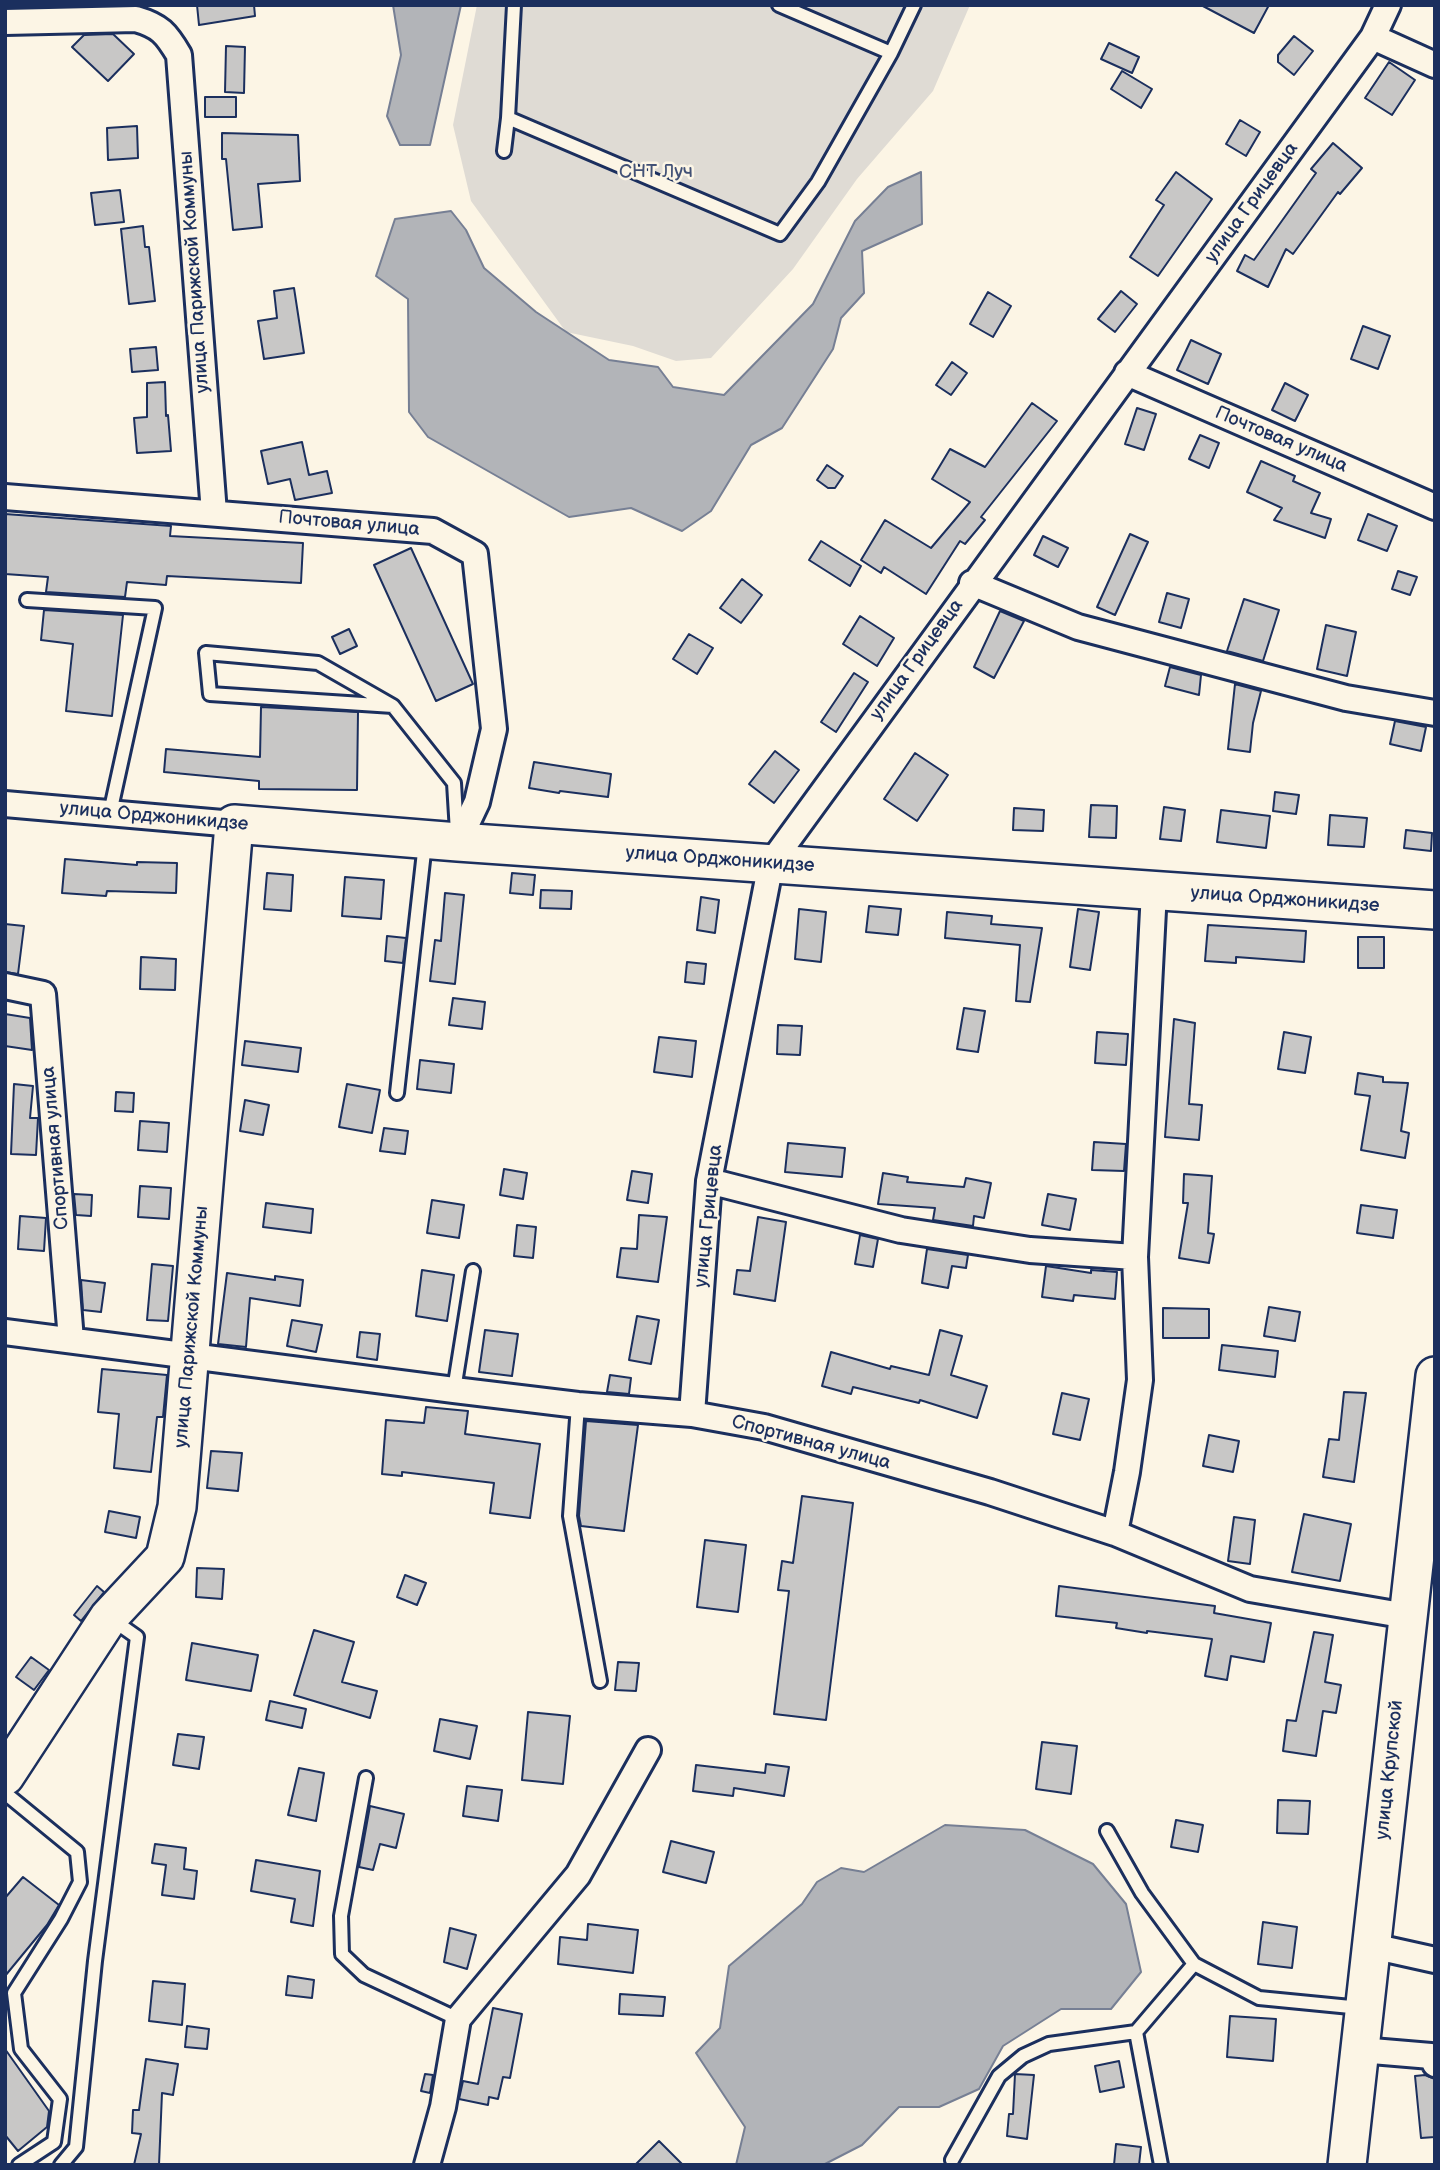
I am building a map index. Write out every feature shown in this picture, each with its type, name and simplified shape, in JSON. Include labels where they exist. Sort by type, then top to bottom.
[{"type":"street","name":"улица Грицевца","points":[[692,1414],[709,1181],[771,863],[972,583],[1373,37],[1388,5]]},
{"type":"street","name":"улица Парижской Коммуны","points":[[13,16],[136,19],[151,23],[167,34],[179,55],[214,513]]},
{"type":"street","points":[[1373,37],[1435,65]]},
{"type":"street","name":"Почтовая улица","points":[[1126,373],[1435,507]]},
{"type":"street","name":"Почтовая улица","points":[[5,497],[433,531],[475,554],[494,729],[477,802],[442,841]]},
{"type":"street","points":[[972,583],[1078,627],[1346,698],[1435,713]]},
{"type":"street","name":"улица Орджоникидзе","points":[[5,803],[442,841],[1435,910]]},
{"type":"street","name":"улица Парижской Коммуны","points":[[5,1776],[109,1617],[165,1557],[177,1507],[234,824]]},
{"type":"street","points":[[1115,1533],[1140,1380],[1135,1257],[1154,891]]},
{"type":"street","name":"Спортивная улица","points":[[5,986],[43,994],[71,1340]]},
{"type":"street","points":[[709,1181],[901,1230],[1030,1250],[1135,1257]]},
{"type":"street","name":"Спортивная улица","points":[[5,1332],[578,1405],[692,1414],[764,1427],[990,1492],[1115,1533],[1250,1589],[1407,1616]]},
{"type":"street","name":"улица Крупской","points":[[1347,2165],[1435,1376]]},
{"type":"street","points":[[427,2165],[443,2107],[458,2019],[578,1875],[648,1750]]},
{"type":"street","points":[[1372,1946],[1435,1960]]},
{"type":"street","points":[[1360,2050],[1431,2056],[1435,2064]]},
{"type":"lane","points":[[504,151],[514,5]]},
{"type":"lane","points":[[779,5],[891,53]]},
{"type":"lane","points":[[508,118],[780,234],[818,182],[891,53],[914,5]]},
{"type":"lane","points":[[27,600],[155,608],[110,813]]},
{"type":"lane","points":[[393,706],[211,694],[206,653],[318,663],[393,706],[454,783],[397,1093]]},
{"type":"lane","points":[[454,1390],[473,1271]]},
{"type":"lane","points":[[578,1405],[570,1516],[600,1681]]},
{"type":"lane","points":[[61,2165],[76,2147],[95,1961],[137,1637],[109,1617]]},
{"type":"lane","points":[[366,1778],[341,1916],[342,1954],[364,1975],[458,2019]]},
{"type":"lane","points":[[5,1793],[77,1852],[80,1882],[61,1919],[14,1993],[21,2049],[60,2099],[54,2141],[37,2160],[19,2165]]},
{"type":"lane","points":[[1107,1831],[1142,1893],[1194,1964],[1259,1998],[1365,2009]]},
{"type":"lane","points":[[952,2160],[999,2076],[1023,2056],[1049,2044],[1136,2032],[1194,1964]]},
{"type":"lane","points":[[1136,2032],[1161,2165]]},
{"type":"green space","name":"СНТ Луч","points":[[477,5],[970,5],[933,91],[857,179],[793,269],[711,358],[676,361],[633,346],[566,332],[471,201],[453,125]]},
{"type":"shaded area","points":[[393,5],[461,5],[430,145],[400,145],[387,116],[401,55]]},
{"type":"shaded area","points":[[921,172],[922,224],[862,251],[864,293],[841,318],[833,349],[782,428],[751,445],[711,511],[682,531],[631,508],[569,517],[428,437],[409,412],[408,299],[376,276],[395,219],[451,211],[466,230],[484,268],[536,312],[609,360],[658,367],[673,387],[724,395],[813,304],[855,221],[888,187]]},
{"type":"shaded area","points":[[945,1825],[1025,1830],[1093,1864],[1126,1904],[1141,1972],[1111,2009],[1061,2009],[1003,2046],[979,2089],[939,2107],[899,2107],[862,2145],[823,2165],[736,2165],[745,2127],[696,2053],[720,2028],[729,1966],[802,1904],[817,1882],[841,1868],[864,1872]]},
{"type":"building","points":[[197,5],[254,5],[255,16],[199,25]]},
{"type":"building","points":[[1201,5],[1269,5],[1254,33]]},
{"type":"building","points":[[113,34],[134,54],[108,81],[72,47],[84,35]]},
{"type":"building","points":[[1294,36],[1313,51],[1294,75],[1278,62],[1278,55]]},
{"type":"building","points":[[1109,43],[1139,57],[1132,73],[1101,59]]},
{"type":"building","points":[[226,46],[245,47],[244,93],[225,92]]},
{"type":"building","points":[[1389,62],[1415,80],[1392,115],[1365,98]]},
{"type":"building","points":[[1122,71],[1152,89],[1141,108],[1111,89]]},
{"type":"building","points":[[205,97],[236,97],[236,117],[205,117]]},
{"type":"building","points":[[1240,120],[1260,132],[1246,156],[1226,144]]},
{"type":"building","points":[[137,126],[138,158],[108,160],[107,128]]},
{"type":"building","points":[[222,133],[298,135],[300,181],[258,184],[262,227],[233,230],[226,159],[222,159]]},
{"type":"building","points":[[1333,143],[1362,168],[1340,194],[1338,192],[1293,254],[1286,249],[1268,287],[1237,271],[1245,255],[1254,260],[1316,173],[1311,169]]},
{"type":"building","points":[[1176,172],[1212,199],[1158,276],[1130,257],[1164,205],[1156,200]]},
{"type":"building","points":[[120,190],[124,222],[95,225],[91,193]]},
{"type":"building","points":[[143,226],[145,247],[149,247],[155,301],[129,304],[121,229]]},
{"type":"building","points":[[294,288],[304,353],[264,359],[258,321],[277,318],[274,291]]},
{"type":"building","points":[[1121,291],[1137,304],[1115,332],[1098,319]]},
{"type":"building","points":[[988,292],[1011,306],[993,337],[970,324]]},
{"type":"building","points":[[1363,326],[1390,336],[1378,369],[1351,359]]},
{"type":"building","points":[[1191,340],[1221,354],[1208,384],[1177,370]]},
{"type":"building","points":[[156,347],[158,370],[132,372],[130,349]]},
{"type":"building","points":[[952,362],[967,373],[951,395],[936,385]]},
{"type":"building","points":[[165,382],[171,451],[137,453],[134,418],[147,417],[147,383]]},
{"type":"building","points":[[1285,383],[1308,395],[1295,421],[1272,410]]},
{"type":"building","points":[[1032,403],[1057,421],[981,517],[985,520],[965,544],[960,541],[926,594],[884,567],[881,573],[861,560],[885,520],[931,548],[970,502],[932,479],[950,449],[985,467]]},
{"type":"building","points":[[1137,408],[1156,414],[1144,450],[1125,444]]},
{"type":"building","points":[[1200,435],[1219,443],[1209,468],[1189,459]]},
{"type":"building","points":[[302,442],[309,475],[327,471],[332,493],[295,500],[290,479],[268,484],[261,451]]},
{"type":"building","points":[[1261,461],[1295,476],[1293,481],[1320,493],[1311,513],[1331,519],[1325,538],[1274,520],[1282,508],[1247,492]]},
{"type":"building","points":[[827,465],[843,476],[835,488],[828,488],[817,480]]},
{"type":"building","points":[[5,514],[171,526],[170,536],[303,543],[301,583],[167,576],[166,585],[127,582],[125,597],[46,592],[48,577],[5,574]]},
{"type":"building","points":[[1368,514],[1397,526],[1387,551],[1358,540]]},
{"type":"building","points":[[1130,534],[1148,542],[1115,615],[1097,607]]},
{"type":"building","points":[[1043,536],[1068,548],[1058,567],[1034,555]]},
{"type":"building","points":[[821,541],[861,566],[850,586],[809,560]]},
{"type":"building","points":[[411,548],[473,684],[436,701],[374,565]]},
{"type":"building","points":[[1398,571],[1417,577],[1410,595],[1392,589]]},
{"type":"building","points":[[742,579],[762,595],[741,623],[720,608]]},
{"type":"building","points":[[1167,593],[1189,599],[1181,628],[1159,622]]},
{"type":"building","points":[[1244,599],[1279,610],[1263,661],[1227,651]]},
{"type":"building","points":[[44,610],[123,615],[112,716],[66,711],[73,644],[41,640]]},
{"type":"building","points":[[1000,611],[1024,621],[994,678],[974,667]]},
{"type":"building","points":[[860,616],[894,638],[877,666],[843,644]]},
{"type":"building","points":[[1326,625],[1356,632],[1347,676],[1317,669]]},
{"type":"building","points":[[349,629],[357,646],[340,654],[332,637]]},
{"type":"building","points":[[689,634],[713,648],[697,674],[673,659]]},
{"type":"building","points":[[1170,667],[1201,675],[1199,695],[1165,686]]},
{"type":"building","points":[[854,673],[868,682],[836,732],[821,722]]},
{"type":"building","points":[[1235,684],[1261,691],[1253,723],[1250,752],[1228,749]]},
{"type":"building","points":[[261,707],[358,712],[357,790],[259,789],[259,781],[164,772],[166,749],[260,757]]},
{"type":"building","points":[[1395,721],[1426,727],[1421,751],[1390,744]]},
{"type":"building","points":[[775,751],[799,770],[774,803],[749,784]]},
{"type":"building","points":[[915,753],[948,775],[917,821],[884,799]]},
{"type":"building","points":[[534,762],[611,774],[608,797],[529,788]]},
{"type":"building","points":[[1275,792],[1299,795],[1296,814],[1273,811]]},
{"type":"building","points":[[1091,805],[1117,806],[1116,838],[1089,837]]},
{"type":"building","points":[[1164,807],[1185,810],[1181,841],[1160,839]]},
{"type":"building","points":[[1014,808],[1044,810],[1043,831],[1013,830]]},
{"type":"building","points":[[1221,810],[1270,816],[1266,848],[1217,842]]},
{"type":"building","points":[[1330,815],[1367,818],[1364,847],[1328,845]]},
{"type":"building","points":[[1406,830],[1432,833],[1431,851],[1404,848]]},
{"type":"building","points":[[65,859],[137,865],[137,862],[177,863],[176,893],[107,891],[106,896],[62,893]]},
{"type":"building","points":[[267,873],[293,875],[291,911],[264,909]]},
{"type":"building","points":[[512,873],[535,875],[533,895],[510,893]]},
{"type":"building","points":[[345,877],[384,880],[381,919],[342,916]]},
{"type":"building","points":[[541,890],[572,891],[571,909],[540,908]]},
{"type":"building","points":[[445,893],[464,895],[455,984],[430,981],[435,940],[441,941]]},
{"type":"building","points":[[701,897],[719,900],[715,933],[697,930]]},
{"type":"building","points":[[869,906],[901,909],[898,935],[866,932]]},
{"type":"building","points":[[799,909],[826,912],[821,962],[795,959]]},
{"type":"building","points":[[1078,909],[1099,912],[1090,970],[1070,967]]},
{"type":"building","points":[[947,912],[992,916],[991,924],[1042,928],[1030,1002],[1016,1001],[1020,945],[945,938]]},
{"type":"building","points":[[5,924],[24,926],[18,974],[5,972]]},
{"type":"building","points":[[1208,925],[1306,931],[1304,962],[1236,957],[1236,963],[1205,961]]},
{"type":"building","points":[[387,936],[406,938],[403,963],[385,961]]},
{"type":"building","points":[[1358,937],[1384,937],[1384,968],[1358,968]]},
{"type":"building","points":[[141,957],[176,959],[175,990],[140,989]]},
{"type":"building","points":[[687,962],[706,964],[704,984],[685,982]]},
{"type":"building","points":[[453,998],[485,1002],[482,1029],[449,1025]]},
{"type":"building","points":[[964,1008],[985,1011],[978,1052],[957,1049]]},
{"type":"building","points":[[5,1014],[30,1018],[32,1050],[5,1046]]},
{"type":"building","points":[[1174,1019],[1195,1023],[1189,1104],[1202,1105],[1199,1140],[1165,1137]]},
{"type":"building","points":[[778,1025],[802,1026],[800,1055],[777,1054]]},
{"type":"building","points":[[1097,1032],[1128,1034],[1126,1065],[1095,1063]]},
{"type":"building","points":[[1284,1032],[1311,1037],[1305,1073],[1278,1069]]},
{"type":"building","points":[[659,1037],[696,1041],[692,1077],[654,1072]]},
{"type":"building","points":[[245,1041],[301,1048],[298,1072],[242,1065]]},
{"type":"building","points":[[420,1060],[454,1064],[451,1093],[417,1089]]},
{"type":"building","points":[[1358,1073],[1383,1077],[1383,1082],[1408,1083],[1401,1131],[1409,1133],[1405,1158],[1361,1150],[1370,1096],[1355,1094]]},
{"type":"building","points":[[14,1084],[33,1086],[30,1118],[38,1118],[36,1155],[11,1154]]},
{"type":"building","points":[[347,1084],[380,1090],[372,1133],[339,1127]]},
{"type":"building","points":[[116,1092],[134,1093],[133,1112],[115,1111]]},
{"type":"building","points":[[245,1100],[269,1105],[263,1135],[240,1131]]},
{"type":"building","points":[[140,1121],[169,1123],[167,1152],[138,1150]]},
{"type":"building","points":[[384,1128],[408,1131],[405,1154],[380,1151]]},
{"type":"building","points":[[1094,1142],[1126,1144],[1124,1171],[1092,1170]]},
{"type":"building","points":[[788,1143],[845,1148],[842,1177],[785,1172]]},
{"type":"building","points":[[504,1169],[527,1173],[523,1199],[500,1195]]},
{"type":"building","points":[[632,1171],[652,1174],[648,1203],[627,1200]]},
{"type":"building","points":[[883,1173],[908,1177],[907,1182],[964,1187],[966,1178],[991,1183],[984,1218],[974,1216],[973,1226],[933,1220],[935,1208],[878,1204]]},
{"type":"building","points":[[1184,1174],[1212,1176],[1208,1233],[1214,1234],[1209,1263],[1179,1258],[1188,1203],[1183,1203]]},
{"type":"building","points":[[140,1186],[171,1188],[169,1219],[138,1217]]},
{"type":"building","points":[[74,1194],[92,1195],[91,1216],[76,1215]]},
{"type":"building","points":[[1048,1194],[1076,1199],[1070,1230],[1042,1225]]},
{"type":"building","points":[[432,1200],[464,1205],[459,1238],[427,1233]]},
{"type":"building","points":[[266,1203],[313,1209],[311,1233],[263,1227]]},
{"type":"building","points":[[1361,1205],[1397,1210],[1393,1238],[1357,1233]]},
{"type":"building","points":[[639,1215],[667,1217],[658,1282],[617,1277],[621,1248],[637,1249]]},
{"type":"building","points":[[20,1216],[46,1218],[44,1251],[18,1249]]},
{"type":"building","points":[[758,1217],[786,1222],[775,1301],[734,1294],[737,1270],[750,1271]]},
{"type":"building","points":[[517,1225],[536,1227],[533,1258],[514,1256]]},
{"type":"building","points":[[860,1235],[878,1239],[873,1267],[855,1264]]},
{"type":"building","points":[[927,1249],[968,1255],[966,1268],[952,1266],[948,1288],[922,1283]]},
{"type":"building","points":[[152,1264],[173,1266],[168,1321],[147,1320]]},
{"type":"building","points":[[1046,1266],[1091,1273],[1091,1270],[1117,1272],[1115,1299],[1074,1295],[1073,1301],[1042,1297]]},
{"type":"building","points":[[422,1270],[454,1275],[447,1321],[416,1316]]},
{"type":"building","points":[[227,1273],[275,1280],[275,1276],[303,1280],[300,1306],[250,1298],[246,1347],[218,1344]]},
{"type":"building","points":[[81,1280],[105,1283],[101,1312],[83,1310]]},
{"type":"building","points":[[1269,1307],[1300,1312],[1295,1341],[1264,1336]]},
{"type":"building","points":[[1163,1308],[1209,1309],[1209,1338],[1163,1338]]},
{"type":"building","points":[[637,1316],[659,1320],[651,1364],[629,1360]]},
{"type":"building","points":[[292,1320],[322,1325],[316,1352],[287,1346]]},
{"type":"building","points":[[485,1330],[518,1334],[512,1376],[479,1372]]},
{"type":"building","points":[[940,1330],[962,1336],[951,1375],[987,1386],[977,1418],[920,1400],[919,1403],[853,1387],[851,1394],[822,1386],[831,1352],[890,1369],[891,1366],[929,1375]]},
{"type":"building","points":[[360,1332],[380,1334],[377,1360],[357,1357]]},
{"type":"building","points":[[1222,1345],[1278,1351],[1275,1377],[1219,1370]]},
{"type":"building","points":[[102,1369],[167,1375],[163,1417],[157,1417],[151,1472],[114,1468],[119,1414],[98,1412]]},
{"type":"building","points":[[610,1375],[631,1378],[629,1394],[607,1392]]},
{"type":"building","points":[[1344,1392],[1366,1393],[1354,1482],[1323,1477],[1329,1439],[1339,1440]]},
{"type":"building","points":[[1062,1393],[1089,1399],[1080,1440],[1053,1434]]},
{"type":"building","points":[[426,1407],[468,1411],[465,1434],[540,1444],[530,1518],[490,1513],[494,1483],[402,1472],[402,1476],[382,1474],[386,1420],[424,1423]]},
{"type":"building","points":[[586,1421],[638,1425],[624,1531],[581,1526],[579,1516]]},
{"type":"building","points":[[1209,1435],[1239,1441],[1233,1472],[1203,1466]]},
{"type":"building","points":[[211,1451],[242,1453],[238,1491],[207,1488]]},
{"type":"building","points":[[802,1496],[853,1503],[826,1720],[774,1714],[789,1591],[778,1590],[782,1561],[793,1563]]},
{"type":"building","points":[[109,1511],[140,1517],[136,1538],[105,1532]]},
{"type":"building","points":[[1304,1514],[1351,1524],[1340,1581],[1292,1572]]},
{"type":"building","points":[[1234,1517],[1255,1520],[1250,1564],[1228,1561]]},
{"type":"building","points":[[705,1540],[746,1545],[738,1612],[697,1607]]},
{"type":"building","points":[[197,1568],[224,1569],[222,1599],[196,1597]]},
{"type":"building","points":[[405,1575],[426,1583],[417,1605],[397,1597]]},
{"type":"building","points":[[97,1586],[104,1592],[81,1621],[74,1615]]},
{"type":"building","points":[[1059,1586],[1215,1606],[1214,1613],[1271,1623],[1264,1662],[1231,1656],[1227,1680],[1205,1676],[1212,1639],[1147,1633],[1116,1628],[1117,1623],[1056,1616]]},
{"type":"building","points":[[314,1630],[354,1642],[342,1682],[377,1691],[370,1718],[294,1695]]},
{"type":"building","points":[[1314,1632],[1333,1635],[1325,1682],[1341,1685],[1336,1713],[1323,1711],[1316,1756],[1283,1751],[1287,1720],[1296,1721]]},
{"type":"building","points":[[192,1643],[258,1655],[251,1691],[186,1680]]},
{"type":"building","points":[[31,1657],[49,1670],[34,1690],[16,1677]]},
{"type":"building","points":[[618,1662],[639,1663],[636,1691],[615,1690]]},
{"type":"building","points":[[270,1701],[306,1709],[302,1728],[266,1720]]},
{"type":"building","points":[[528,1712],[570,1716],[563,1784],[522,1780]]},
{"type":"building","points":[[440,1719],[477,1726],[470,1759],[434,1751]]},
{"type":"building","points":[[178,1734],[204,1737],[199,1769],[173,1765]]},
{"type":"building","points":[[1042,1742],[1077,1746],[1071,1794],[1036,1789]]},
{"type":"building","points":[[766,1764],[789,1767],[784,1796],[734,1788],[733,1796],[693,1791],[696,1765],[765,1773]]},
{"type":"building","points":[[299,1768],[324,1773],[316,1821],[288,1815]]},
{"type":"building","points":[[467,1786],[502,1790],[498,1821],[463,1816]]},
{"type":"building","points":[[1278,1800],[1310,1801],[1308,1834],[1277,1833]]},
{"type":"building","points":[[370,1806],[404,1814],[396,1848],[380,1844],[373,1870],[359,1867]]},
{"type":"building","points":[[1176,1820],[1203,1825],[1198,1852],[1171,1847]]},
{"type":"building","points":[[671,1841],[714,1852],[706,1883],[663,1872]]},
{"type":"building","points":[[155,1844],[186,1848],[184,1869],[197,1871],[194,1899],[162,1895],[166,1865],[152,1863]]},
{"type":"building","points":[[256,1860],[320,1871],[313,1926],[291,1922],[295,1899],[251,1891]]},
{"type":"building","points":[[23,1877],[59,1905],[47,1925],[5,1976],[5,1898]]},
{"type":"building","points":[[1263,1922],[1297,1927],[1292,1968],[1258,1964]]},
{"type":"building","points":[[588,1924],[638,1930],[633,1973],[558,1964],[560,1937],[587,1940]]},
{"type":"building","points":[[450,1928],[476,1935],[467,1969],[444,1962]]},
{"type":"building","points":[[288,1976],[314,1980],[312,1998],[286,1995]]},
{"type":"building","points":[[153,1981],[185,1984],[182,2025],[149,2021]]},
{"type":"building","points":[[620,1994],[665,1997],[663,2016],[619,2014]]},
{"type":"building","points":[[493,2008],[522,2014],[510,2078],[503,2077],[498,2099],[489,2097],[488,2105],[459,2099],[463,2081],[478,2084]]},
{"type":"building","points":[[1230,2016],[1276,2019],[1273,2061],[1227,2057]]},
{"type":"building","points":[[187,2026],[209,2029],[207,2049],[185,2047]]},
{"type":"building","points":[[5,2049],[49,2111],[47,2127],[18,2151],[5,2135]]},
{"type":"building","points":[[146,2059],[178,2064],[173,2095],[162,2093],[159,2165],[134,2165],[141,2134],[132,2133],[133,2110],[139,2110]]},
{"type":"building","points":[[1119,2061],[1124,2087],[1100,2092],[1095,2066]]},
{"type":"building","points":[[425,2074],[433,2075],[430,2093],[421,2091]]},
{"type":"building","points":[[1015,2074],[1034,2075],[1027,2139],[1007,2136],[1009,2114],[1013,2114]]},
{"type":"building","points":[[1425,2075],[1435,2079],[1435,2137],[1421,2138],[1415,2076]]},
{"type":"building","points":[[659,2141],[683,2165],[635,2165]]},
{"type":"building","points":[[1116,2144],[1141,2147],[1139,2165],[1114,2165]]}]
